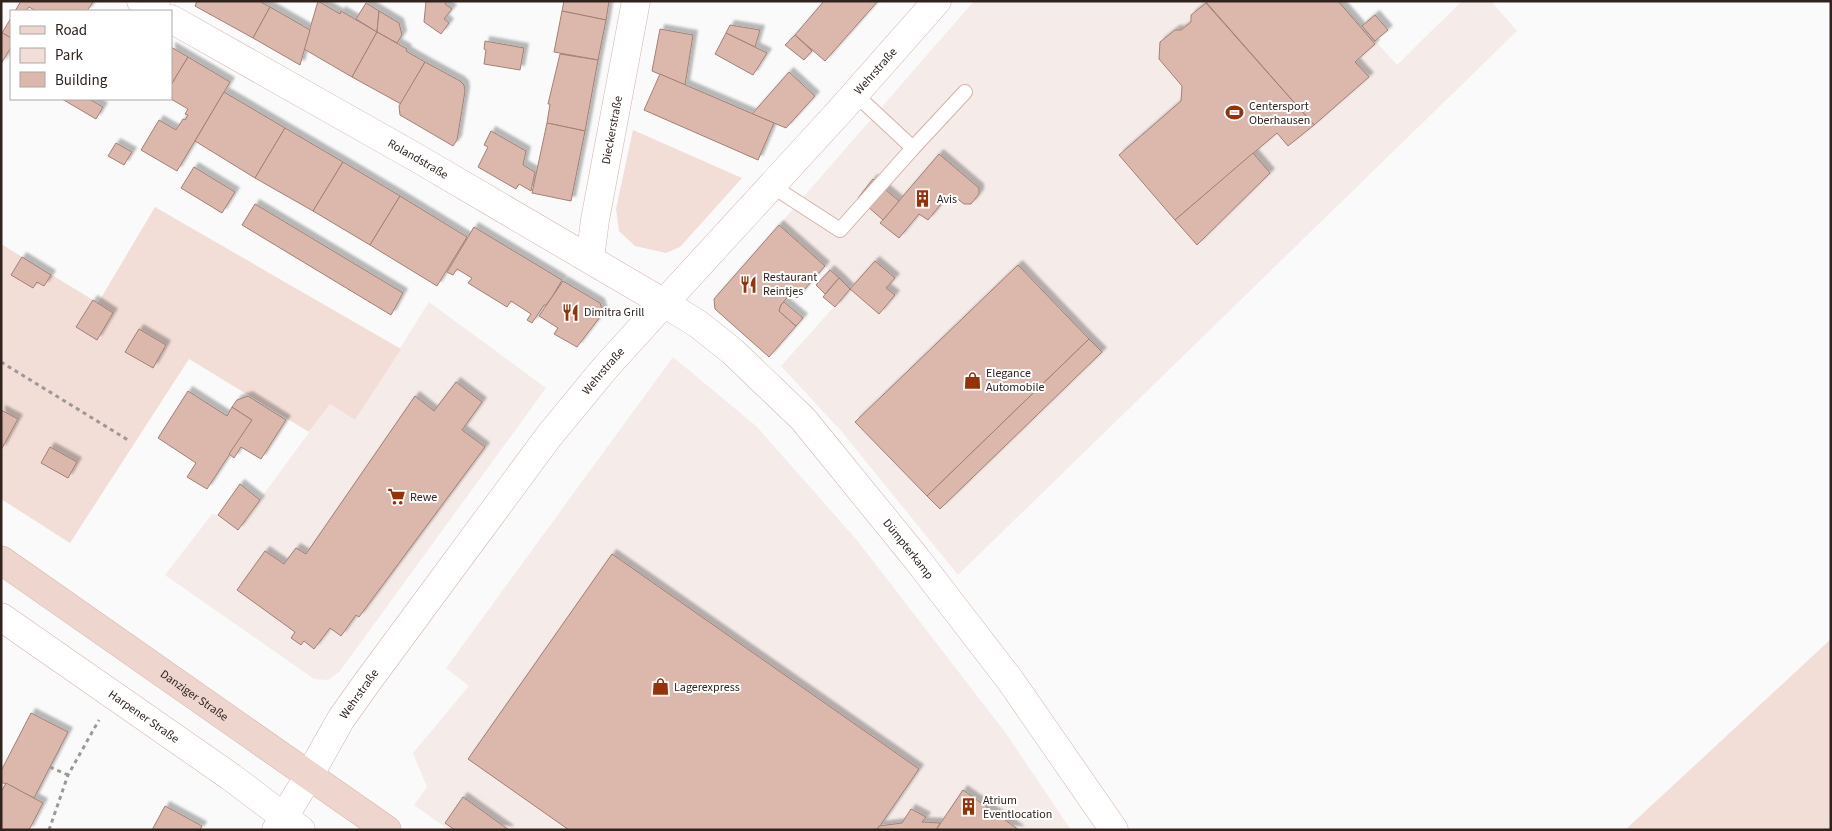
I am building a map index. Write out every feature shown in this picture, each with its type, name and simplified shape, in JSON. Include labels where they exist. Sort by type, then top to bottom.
[{"type":"main road","name":"Danziger Straße","points":[[1,560],[388,830]]},
{"type":"street","points":[[140,1],[156,10]]},
{"type":"street","name":"Dieckerstraße","points":[[590,259],[595,220],[636,1]]},
{"type":"street","name":"Wehrstraße","points":[[287,826],[310,774],[341,719],[549,436],[605,368],[772,186],[937,1]]},
{"type":"street","name":"Rolandstraße","points":[[172,20],[664,303]]},
{"type":"street","name":"Dümpterkamp","points":[[664,303],[698,324],[732,351],[802,419],[916,558],[1004,673],[1114,830]]},
{"type":"street","name":"Harpener Straße","points":[[1,617],[238,782],[287,826]]},
{"type":"lane","points":[[772,186],[840,230],[965,92]]},
{"type":"lane","points":[[855,94],[913,148]]},
{"type":"path","points":[[1,362],[128,440]]},
{"type":"path","points":[[49,830],[68,775],[113,695]]},
{"type":"path","points":[[50,767],[68,775]]},
{"type":"shaded area","points":[[974,1],[1340,1],[1397,65],[1462,1],[1491,1],[1517,31],[958,575],[842,432],[781,366],[850,289],[779,225]]},
{"type":"shaded area","points":[[429,302],[546,388],[340,671],[328,680],[314,679],[165,575],[212,514],[218,515],[238,529],[330,404],[355,420]]},
{"type":"shaded area","points":[[673,357],[756,426],[856,539],[1005,732],[1071,830],[449,830],[414,805],[427,787],[413,753],[469,686],[446,668]]},
{"type":"green space","points":[[633,130],[742,178],[680,247],[666,253],[635,246],[619,231],[616,209]]},
{"type":"green space","points":[[155,207],[401,349],[355,420],[330,404],[309,432],[189,359],[70,543],[1,499],[1,244],[98,303]]},
{"type":"green space","points":[[1831,639],[1831,830],[1625,830]]},
{"type":"building","points":[[21,1],[93,2],[88,10],[34,10],[29,7],[27,10],[16,10]]},
{"type":"building","points":[[197,1],[259,1],[270,7],[253,38],[195,6]]},
{"type":"building","points":[[318,1],[340,14],[341,11],[377,32],[352,77],[304,49]]},
{"type":"building","points":[[426,1],[447,1],[445,4],[452,9],[444,19],[449,23],[441,34],[424,22]]},
{"type":"building","points":[[564,1],[609,1],[606,20],[562,11]]},
{"type":"building","points":[[824,1],[878,1],[825,61],[795,35]]},
{"type":"building","points":[[1205,1],[1338,1],[1375,44],[1355,62],[1369,77],[1314,125]]},
{"type":"building","points":[[366,3],[379,11],[377,32],[356,19]]},
{"type":"building","name":"Centersport Oberhausen","points":[[1206,3],[1314,125],[1288,146],[1277,133],[1175,220],[1119,155],[1181,101],[1182,86],[1159,59],[1160,42],[1175,30],[1181,30],[1191,22],[1191,15]]},
{"type":"building","points":[[270,7],[310,30],[300,65],[253,38]]},
{"type":"building","points":[[379,11],[399,23],[402,35],[397,43],[377,32]]},
{"type":"building","points":[[562,11],[606,20],[598,60],[554,52]]},
{"type":"building","points":[[1375,15],[1388,30],[1375,41],[1362,26]]},
{"type":"building","points":[[10,20],[10,37],[2,33]]},
{"type":"building","points":[[730,25],[760,30],[755,47],[726,33]]},
{"type":"building","points":[[660,29],[693,35],[685,85],[652,71]]},
{"type":"building","points":[[1,32],[10,37],[10,49],[1,64]]},
{"type":"building","points":[[377,32],[425,62],[401,104],[352,77]]},
{"type":"building","points":[[726,33],[767,53],[753,75],[715,54]]},
{"type":"building","points":[[795,35],[812,51],[804,60],[785,45]]},
{"type":"building","points":[[485,41],[524,48],[520,70],[484,64]]},
{"type":"building","points":[[172,48],[188,57],[172,83]]},
{"type":"building","points":[[560,54],[598,60],[585,131],[547,123],[550,104],[548,104]]},
{"type":"building","points":[[188,57],[230,82],[177,171],[141,150],[159,120],[176,130],[188,115],[185,114],[188,109],[172,100],[172,83]]},
{"type":"building","points":[[425,62],[464,85],[465,91],[457,140],[453,146],[400,115],[399,106]]},
{"type":"building","points":[[789,72],[815,96],[786,128],[752,114]]},
{"type":"building","points":[[660,74],[774,123],[758,160],[644,110]]},
{"type":"building","points":[[224,92],[285,128],[255,178],[195,141]]},
{"type":"building","points":[[64,100],[91,100],[103,107],[96,119]]},
{"type":"building","points":[[547,123],[585,131],[571,201],[532,193]]},
{"type":"building","points":[[285,128],[343,162],[313,211],[255,178]]},
{"type":"building","points":[[491,131],[526,151],[523,165],[535,172],[531,191],[519,184],[516,189],[478,167],[488,147],[484,145]]},
{"type":"building","points":[[116,143],[132,152],[124,165],[108,156]]},
{"type":"building","points":[[1253,153],[1270,173],[1197,245],[1175,220]]},
{"type":"building","name":"Avis","points":[[939,154],[979,188],[979,194],[971,204],[964,204],[950,193],[928,220],[919,214],[899,238],[880,223]]},
{"type":"building","points":[[343,162],[400,196],[370,245],[313,211]]},
{"type":"building","points":[[194,167],[235,192],[222,213],[181,188]]},
{"type":"building","points":[[873,179],[899,201],[883,220],[858,198]]},
{"type":"building","points":[[400,196],[467,237],[437,286],[370,245]]},
{"type":"building","points":[[255,204],[403,293],[391,315],[242,225]]},
{"type":"building","points":[[779,225],[825,266],[797,298],[791,293],[781,305],[779,311],[796,326],[769,357],[715,309],[714,299]]},
{"type":"building","points":[[474,227],[562,280],[552,297],[532,323],[527,320],[531,314],[511,301],[507,307],[468,283],[472,278],[457,269],[453,275],[447,272]]},
{"type":"building","points":[[22,257],[51,275],[44,286],[37,282],[33,288],[11,275]]},
{"type":"building","points":[[875,261],[895,278],[886,288],[895,295],[879,314],[850,289]]},
{"type":"building","name":"Elegance Automobile","points":[[1018,265],[1089,339],[927,496],[855,422]]},
{"type":"building","points":[[830,270],[839,278],[825,294],[816,285]]},
{"type":"building","points":[[839,278],[850,289],[835,307],[823,297]]},
{"type":"building","points":[[563,281],[600,303],[603,313],[577,347],[554,334],[558,328],[539,316]]},
{"type":"building","points":[[93,300],[113,313],[97,340],[76,327]]},
{"type":"building","points":[[784,302],[803,318],[796,326],[779,311]]},
{"type":"building","points":[[139,329],[166,345],[153,368],[125,352]]},
{"type":"building","points":[[1089,339],[1102,352],[940,509],[927,496]]},
{"type":"building","name":"Rewe","points":[[456,382],[482,402],[462,430],[485,447],[359,617],[356,615],[341,636],[330,628],[314,649],[304,641],[301,645],[291,638],[295,632],[237,590],[265,551],[284,564],[296,548],[306,554],[415,396],[434,411]]},
{"type":"building","points":[[188,391],[227,416],[232,407],[252,420],[207,489],[187,477],[196,463],[158,438]]},
{"type":"building","points":[[248,396],[286,420],[261,459],[241,447],[234,458],[229,454],[252,420],[232,407],[237,400]]},
{"type":"building","points":[[1,410],[18,419],[1,450]]},
{"type":"building","points":[[50,447],[77,462],[68,478],[41,463]]},
{"type":"building","points":[[240,484],[260,500],[238,530],[218,515]]},
{"type":"building","name":"Lagerexpress","points":[[612,554],[919,769],[877,830],[569,830],[468,759]]},
{"type":"building","points":[[31,713],[68,732],[34,798],[1,782],[1,771]]},
{"type":"building","points":[[6,783],[43,803],[29,830],[1,830],[1,792]]},
{"type":"building","name":"Atrium Eventlocation","points":[[963,790],[1019,830],[936,830]]},
{"type":"building","points":[[463,797],[509,830],[455,830],[445,823]]},
{"type":"building","points":[[165,806],[202,826],[200,830],[152,830]]},
{"type":"building","points":[[911,809],[926,817],[922,822],[940,823],[936,830],[877,830],[879,826],[902,823]]},
{"type":"place","name":"Centersport Oberhausen","points":[[1235,113]]},
{"type":"place","name":"Avis","points":[[923,199]]},
{"type":"place","name":"Restaurant Reintjes","points":[[749,284]]},
{"type":"place","name":"Dimitra Grill","points":[[570,312]]},
{"type":"place","name":"Elegance Automobile","points":[[972,380]]},
{"type":"place","name":"Rewe","points":[[396,497]]},
{"type":"place","name":"Lagerexpress","points":[[660,687]]},
{"type":"place","name":"Atrium Eventlocation","points":[[969,807]]}]
